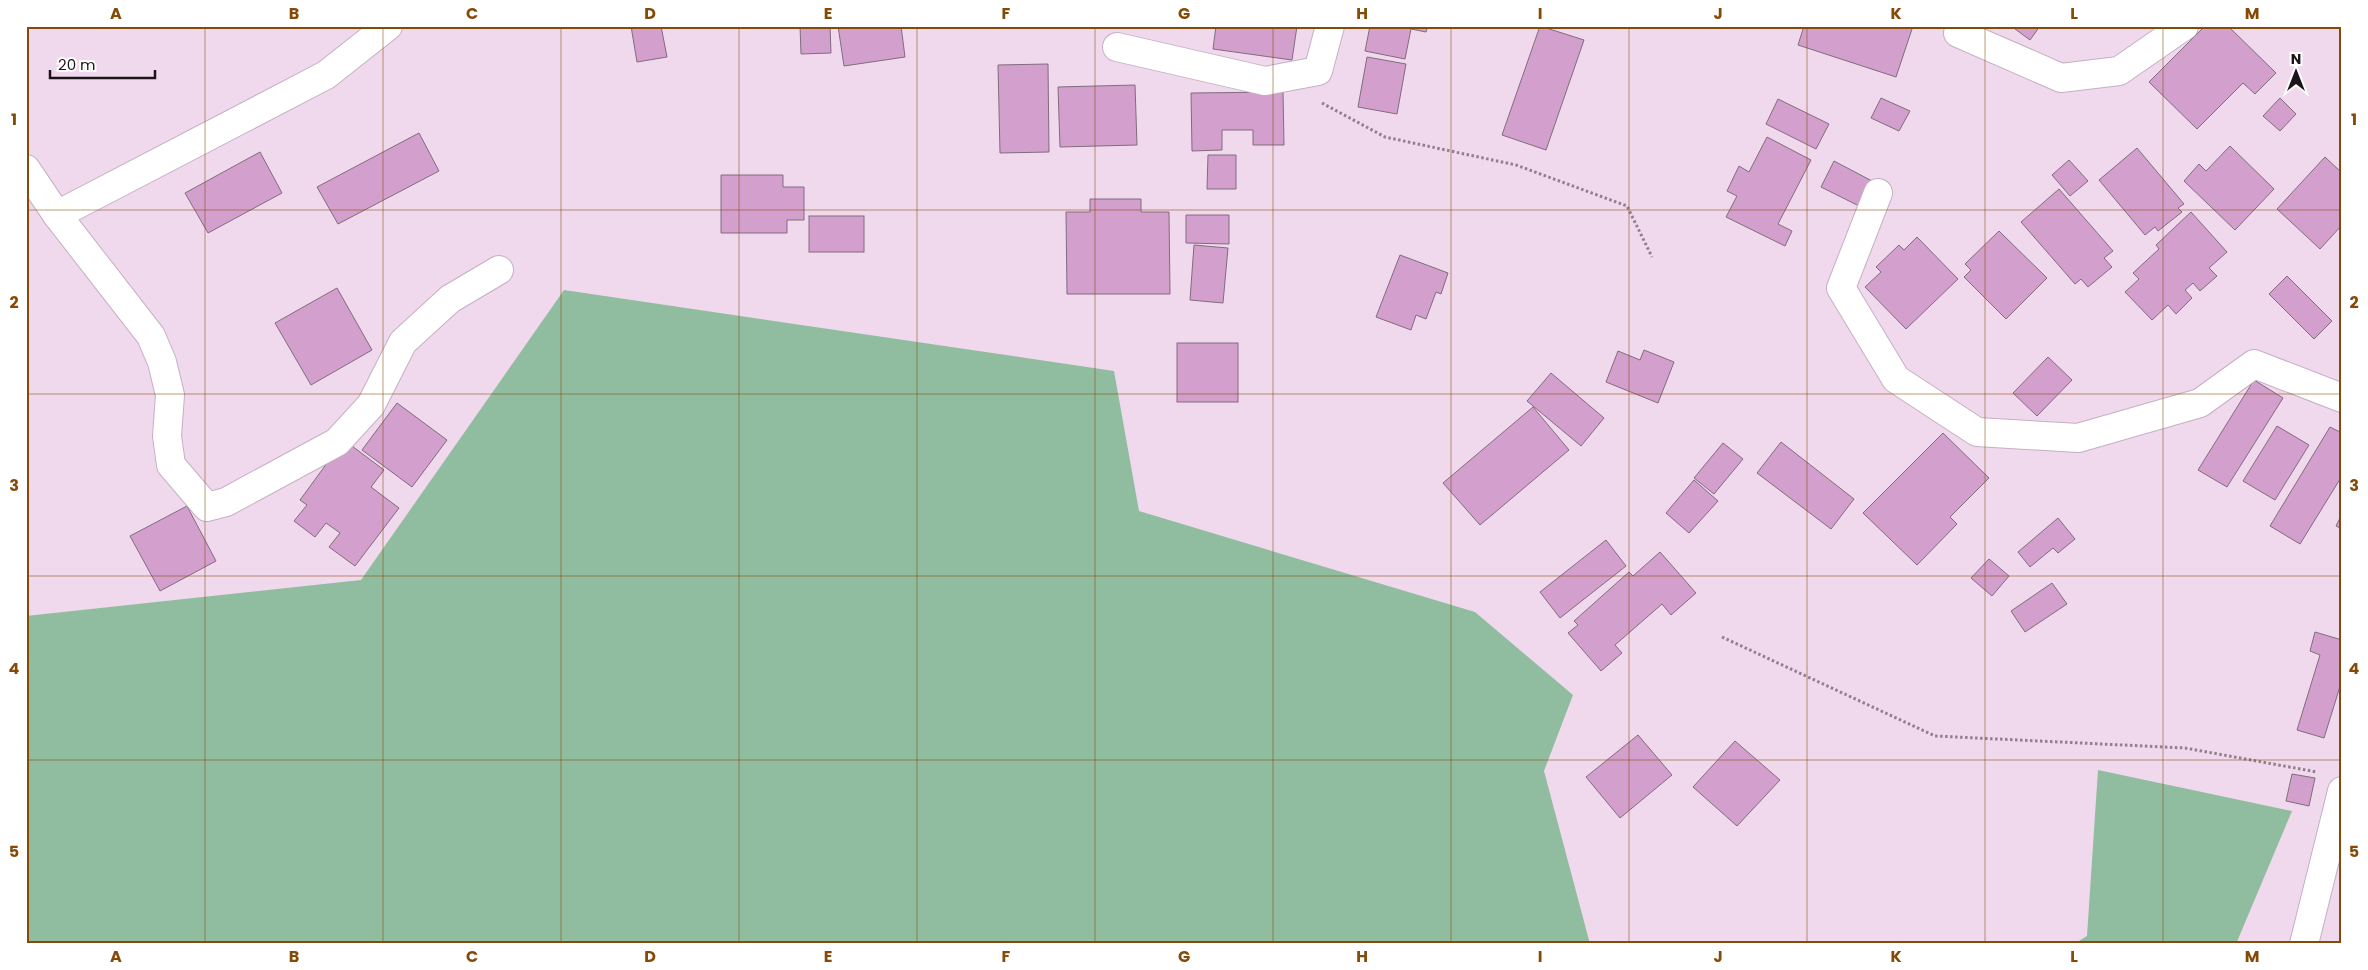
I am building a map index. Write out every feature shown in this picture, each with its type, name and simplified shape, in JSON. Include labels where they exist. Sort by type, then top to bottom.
[{"type":"street","points":[[57,215],[326,75],[388,26]]},
{"type":"street","points":[[1117,46],[1265,81],[1318,71],[1330,26]]},
{"type":"street","points":[[1958,33],[2060,78],[2120,71],[2184,26]]},
{"type":"street","points":[[26,169],[57,215],[151,336],[162,362],[170,395],[167,436],[171,465],[207,507],[226,502],[337,442],[371,405],[403,342],[450,300],[499,270]]},
{"type":"street","points":[[1878,193],[1841,288],[1896,379],[1977,432],[2078,438],[2200,403],[2254,364],[2342,398]]},
{"type":"street","points":[[2304,944],[2332,782]]},
{"type":"path","points":[[1300,75],[1323,104],[1385,137],[1516,165],[1627,206],[1652,257]]},
{"type":"path","points":[[1722,637],[1935,736],[2185,748],[2332,782]]},
{"type":"green space","points":[[564,290],[1114,371],[1139,511],[1475,612],[1573,695],[1544,771],[1590,944],[26,944],[26,616],[361,580]]},
{"type":"green space","points":[[2098,770],[2292,811],[2236,944],[2074,944],[2087,936]]},
{"type":"building","points":[[631,26],[661,26],[667,57],[637,62]]},
{"type":"building","points":[[800,26],[830,26],[831,53],[801,54]]},
{"type":"building","points":[[838,26],[901,26],[905,57],[844,66]]},
{"type":"building","points":[[1216,26],[1297,26],[1292,60],[1213,49]]},
{"type":"building","points":[[1370,26],[1428,26],[1426,32],[1411,29],[1405,59],[1365,51]]},
{"type":"building","points":[[1540,26],[1584,40],[1546,150],[1502,135]]},
{"type":"building","points":[[1804,26],[1913,26],[1896,77],[1798,45]]},
{"type":"building","points":[[2011,26],[2040,26],[2030,40]]},
{"type":"building","points":[[2205,26],[2228,26],[2276,73],[2255,94],[2243,83],[2197,129],[2149,82]]},
{"type":"building","points":[[1367,57],[1406,64],[1397,114],[1358,107]]},
{"type":"building","points":[[1048,64],[1049,152],[1000,153],[998,65]]},
{"type":"building","points":[[1135,85],[1137,145],[1060,147],[1058,87]]},
{"type":"building","points":[[1283,92],[1284,145],[1253,145],[1253,130],[1222,130],[1222,150],[1192,151],[1191,93]]},
{"type":"building","points":[[1881,98],[1910,111],[1899,131],[1871,118]]},
{"type":"building","points":[[2280,98],[2296,114],[2280,131],[2263,116]]},
{"type":"building","points":[[1778,99],[1829,124],[1816,149],[1766,124]]},
{"type":"building","points":[[419,133],[439,171],[338,224],[317,187]]},
{"type":"building","points":[[1767,137],[1811,160],[1778,224],[1792,231],[1785,246],[1726,217],[1737,196],[1727,191],[1739,166],[1749,172]]},
{"type":"building","points":[[2230,146],[2274,189],[2235,230],[2184,181],[2199,164],[2206,171]]},
{"type":"building","points":[[2137,148],[2184,204],[2178,208],[2182,212],[2158,231],[2155,227],[2145,235],[2099,180]]},
{"type":"building","points":[[260,152],[282,193],[208,233],[185,193]]},
{"type":"building","points":[[1208,155],[1236,155],[1236,189],[1207,189]]},
{"type":"building","points":[[2325,157],[2342,173],[2342,225],[2320,249],[2277,209]]},
{"type":"building","points":[[2069,160],[2088,181],[2070,196],[2052,175]]},
{"type":"building","points":[[1834,161],[1874,182],[1861,207],[1821,187]]},
{"type":"building","points":[[721,175],[783,175],[783,187],[804,187],[804,220],[787,220],[787,233],[721,233]]},
{"type":"building","points":[[2059,189],[2113,251],[2104,258],[2112,267],[2088,287],[2081,279],[2075,284],[2021,222]]},
{"type":"building","points":[[1090,199],[1141,199],[1141,212],[1169,212],[1170,294],[1067,294],[1066,212],[1090,212]]},
{"type":"building","points":[[2191,212],[2227,252],[2209,268],[2217,276],[2200,291],[2193,283],[2185,290],[2192,298],[2176,314],[2168,305],[2152,320],[2125,292],[2139,279],[2133,273],[2159,249],[2156,245]]},
{"type":"building","points":[[1186,215],[1229,215],[1229,244],[1186,243]]},
{"type":"building","points":[[809,216],[864,216],[864,252],[809,252]]},
{"type":"building","points":[[1999,231],[2047,278],[2006,319],[1964,277],[1971,270],[1965,264]]},
{"type":"building","points":[[1917,237],[1958,279],[1906,329],[1865,287],[1881,272],[1876,267],[1899,245],[1904,250]]},
{"type":"building","points":[[1194,245],[1228,248],[1223,303],[1190,300]]},
{"type":"building","points":[[1400,255],[1448,273],[1441,294],[1436,292],[1426,319],[1416,315],[1411,330],[1376,317]]},
{"type":"building","points":[[2287,276],[2332,321],[2314,339],[2269,294]]},
{"type":"building","points":[[337,288],[372,350],[311,385],[275,323]]},
{"type":"building","points":[[1177,343],[1238,343],[1238,402],[1177,402]]},
{"type":"building","points":[[1644,350],[1674,362],[1658,403],[1606,382],[1618,351],[1640,360]]},
{"type":"building","points":[[2048,357],[2072,380],[2037,416],[2013,393]]},
{"type":"building","points":[[1551,373],[1604,418],[1581,446],[1527,401]]},
{"type":"building","points":[[2254,380],[2283,398],[2227,487],[2198,470]]},
{"type":"building","points":[[397,403],[447,440],[412,487],[362,450]]},
{"type":"building","points":[[1533,407],[1569,450],[1480,525],[1443,483]]},
{"type":"building","points":[[2277,426],[2309,445],[2275,500],[2243,481]]},
{"type":"building","points":[[2330,427],[2342,433],[2342,476],[2300,544],[2270,526]]},
{"type":"building","points":[[1943,433],[1989,478],[1950,517],[1957,524],[1917,565],[1863,513]]},
{"type":"building","points":[[344,440],[384,470],[371,487],[399,508],[355,566],[329,547],[340,533],[326,523],[315,537],[294,521],[307,505],[300,500]]},
{"type":"building","points":[[1781,442],[1854,499],[1831,529],[1757,473]]},
{"type":"building","points":[[1723,443],[1743,459],[1714,494],[1694,478]]},
{"type":"building","points":[[1694,480],[1718,501],[1689,533],[1666,513]]},
{"type":"building","points":[[187,506],[216,561],[160,591],[130,536]]},
{"type":"building","points":[[2342,514],[2342,529],[2336,526]]},
{"type":"building","points":[[2058,518],[2075,539],[2058,553],[2053,548],[2030,567],[2018,552]]},
{"type":"building","points":[[1606,540],[1626,566],[1560,618],[1540,592]]},
{"type":"building","points":[[1660,552],[1696,593],[1671,615],[1662,604],[1615,645],[1622,653],[1601,671],[1568,633],[1578,625],[1574,621],[1629,572],[1633,576]]},
{"type":"building","points":[[1989,559],[2009,576],[1992,596],[1971,578]]},
{"type":"building","points":[[2052,583],[2067,604],[2025,632],[2011,611]]},
{"type":"building","points":[[2315,632],[2342,640],[2342,680],[2324,738],[2297,730],[2320,655],[2310,651]]},
{"type":"building","points":[[1638,735],[1672,775],[1620,818],[1586,777]]},
{"type":"building","points":[[1735,741],[1780,780],[1737,826],[1693,787]]},
{"type":"building","points":[[2292,774],[2315,778],[2309,806],[2286,801]]}]
